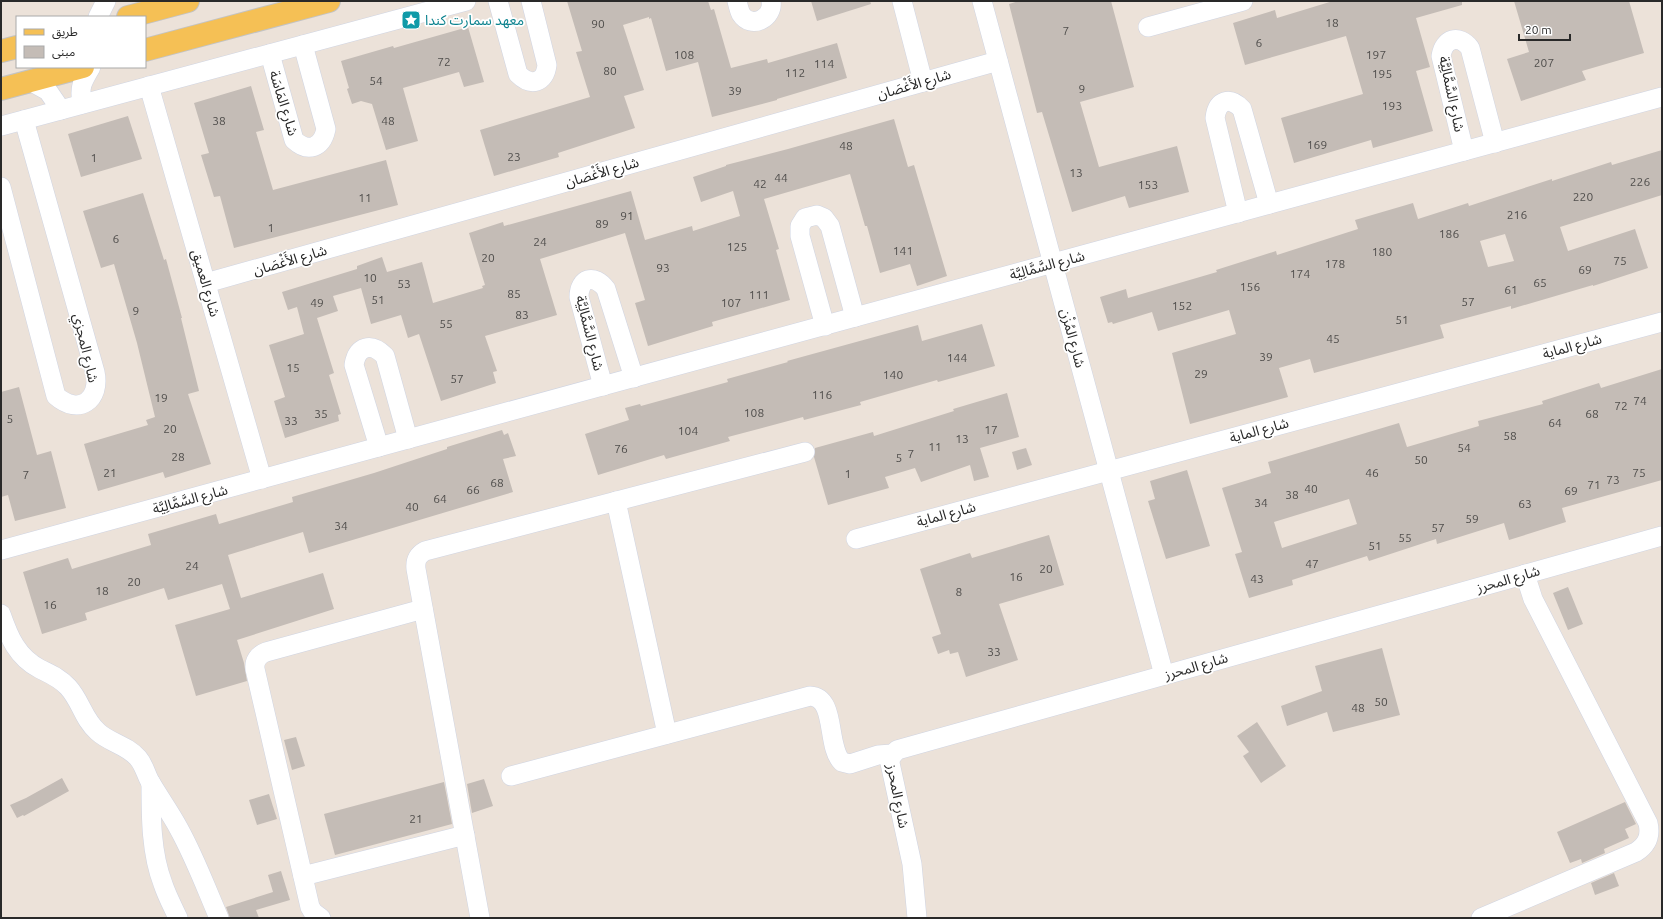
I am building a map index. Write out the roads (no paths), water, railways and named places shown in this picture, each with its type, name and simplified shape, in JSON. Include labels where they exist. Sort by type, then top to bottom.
[{"type":"main road","points":[[132,16],[188,1]]},
{"type":"main road","points":[[146,50],[329,1]]},
{"type":"main road","points":[[1,51],[16,47]]},
{"type":"main road","points":[[1,89],[79,68]]},
{"type":"street","points":[[98,16],[106,1]]},
{"type":"street","points":[[139,1],[160,8]]},
{"type":"street","name":"شارع المَاسَة","points":[[1,126],[466,1]]},
{"type":"street","points":[[498,1],[518,74],[524,80],[532,82],[541,80],[546,73],[547,65],[531,1]]},
{"type":"street","points":[[737,1],[741,13],[747,20],[755,22],[764,19],[770,13],[771,1]]},
{"type":"street","points":[[902,1],[923,82]]},
{"type":"street","name":"شارع المُزْن","points":[[982,1],[1164,675]]},
{"type":"street","points":[[1148,27],[1243,1]]},
{"type":"street","name":"شارع السَّمَّالِيَّة","points":[[1464,151],[1441,56],[1442,48],[1448,42],[1458,39],[1465,42],[1470,48],[1495,143]]},
{"type":"street","name":"شارع المَاسَة","points":[[270,54],[294,140],[301,146],[309,148],[318,145],[324,138],[326,129],[302,45]]},
{"type":"street","name":"شارع الأَغْصَان","points":[[206,283],[998,61]]},
{"type":"street","points":[[82,104],[80,93],[82,82],[90,68]]},
{"type":"street","points":[[30,81],[48,91],[61,110]]},
{"type":"street","name":"شارع العميق","points":[[150,86],[262,479]]},
{"type":"street","name":"شارع السَّمَّالِيَّة","points":[[1,550],[1662,97]]},
{"type":"street","points":[[1238,213],[1215,118],[1216,110],[1221,103],[1229,101],[1237,103],[1242,109],[1269,204]]},
{"type":"street","name":"شارع المجزي","points":[[1,187],[56,396],[65,403],[76,405],[87,402],[94,394],[97,383],[95,372],[24,120]]},
{"type":"street","points":[[824,326],[800,236],[800,226],[805,218],[816,215],[824,218],[830,226],[855,317]]},
{"type":"street","name":"شارع السَّمَّالِيَّة","points":[[603,386],[578,297],[579,289],[584,282],[592,279],[600,282],[606,288],[634,378]]},
{"type":"street","name":"شارع الماية","points":[[856,538],[1662,322]]},
{"type":"street","points":[[379,447],[354,365],[356,356],[362,350],[370,347],[378,349],[384,356],[408,439]]},
{"type":"street","points":[[480,918],[423,609],[416,564],[419,556],[422,553],[805,452]]},
{"type":"street","points":[[616,502],[667,734]]},
{"type":"street","name":"شارع المحرز","points":[[918,918],[912,864],[890,763],[892,754],[899,749],[1662,536]]},
{"type":"street","points":[[1481,918],[1636,852],[1645,845],[1649,834],[1648,823],[1532,599],[1525,574]]},
{"type":"street","points":[[321,918],[313,912],[310,907],[255,669],[256,660],[262,653],[423,609]]},
{"type":"street","points":[[1,614],[8,634],[18,650],[31,664],[58,678],[67,685],[85,718],[92,727],[108,739],[128,749],[138,758],[146,770],[151,784],[179,828],[191,851],[219,918]]},
{"type":"street","points":[[511,776],[810,696],[814,696],[822,700],[826,706],[836,756],[842,762],[850,764],[878,755],[892,754]]},
{"type":"street","points":[[151,784],[153,839],[157,861],[162,883],[178,918]]},
{"type":"street","points":[[303,876],[465,835]]},
{"type":"place","name":"معهد سمارت كندا","points":[[411,20]]}]
